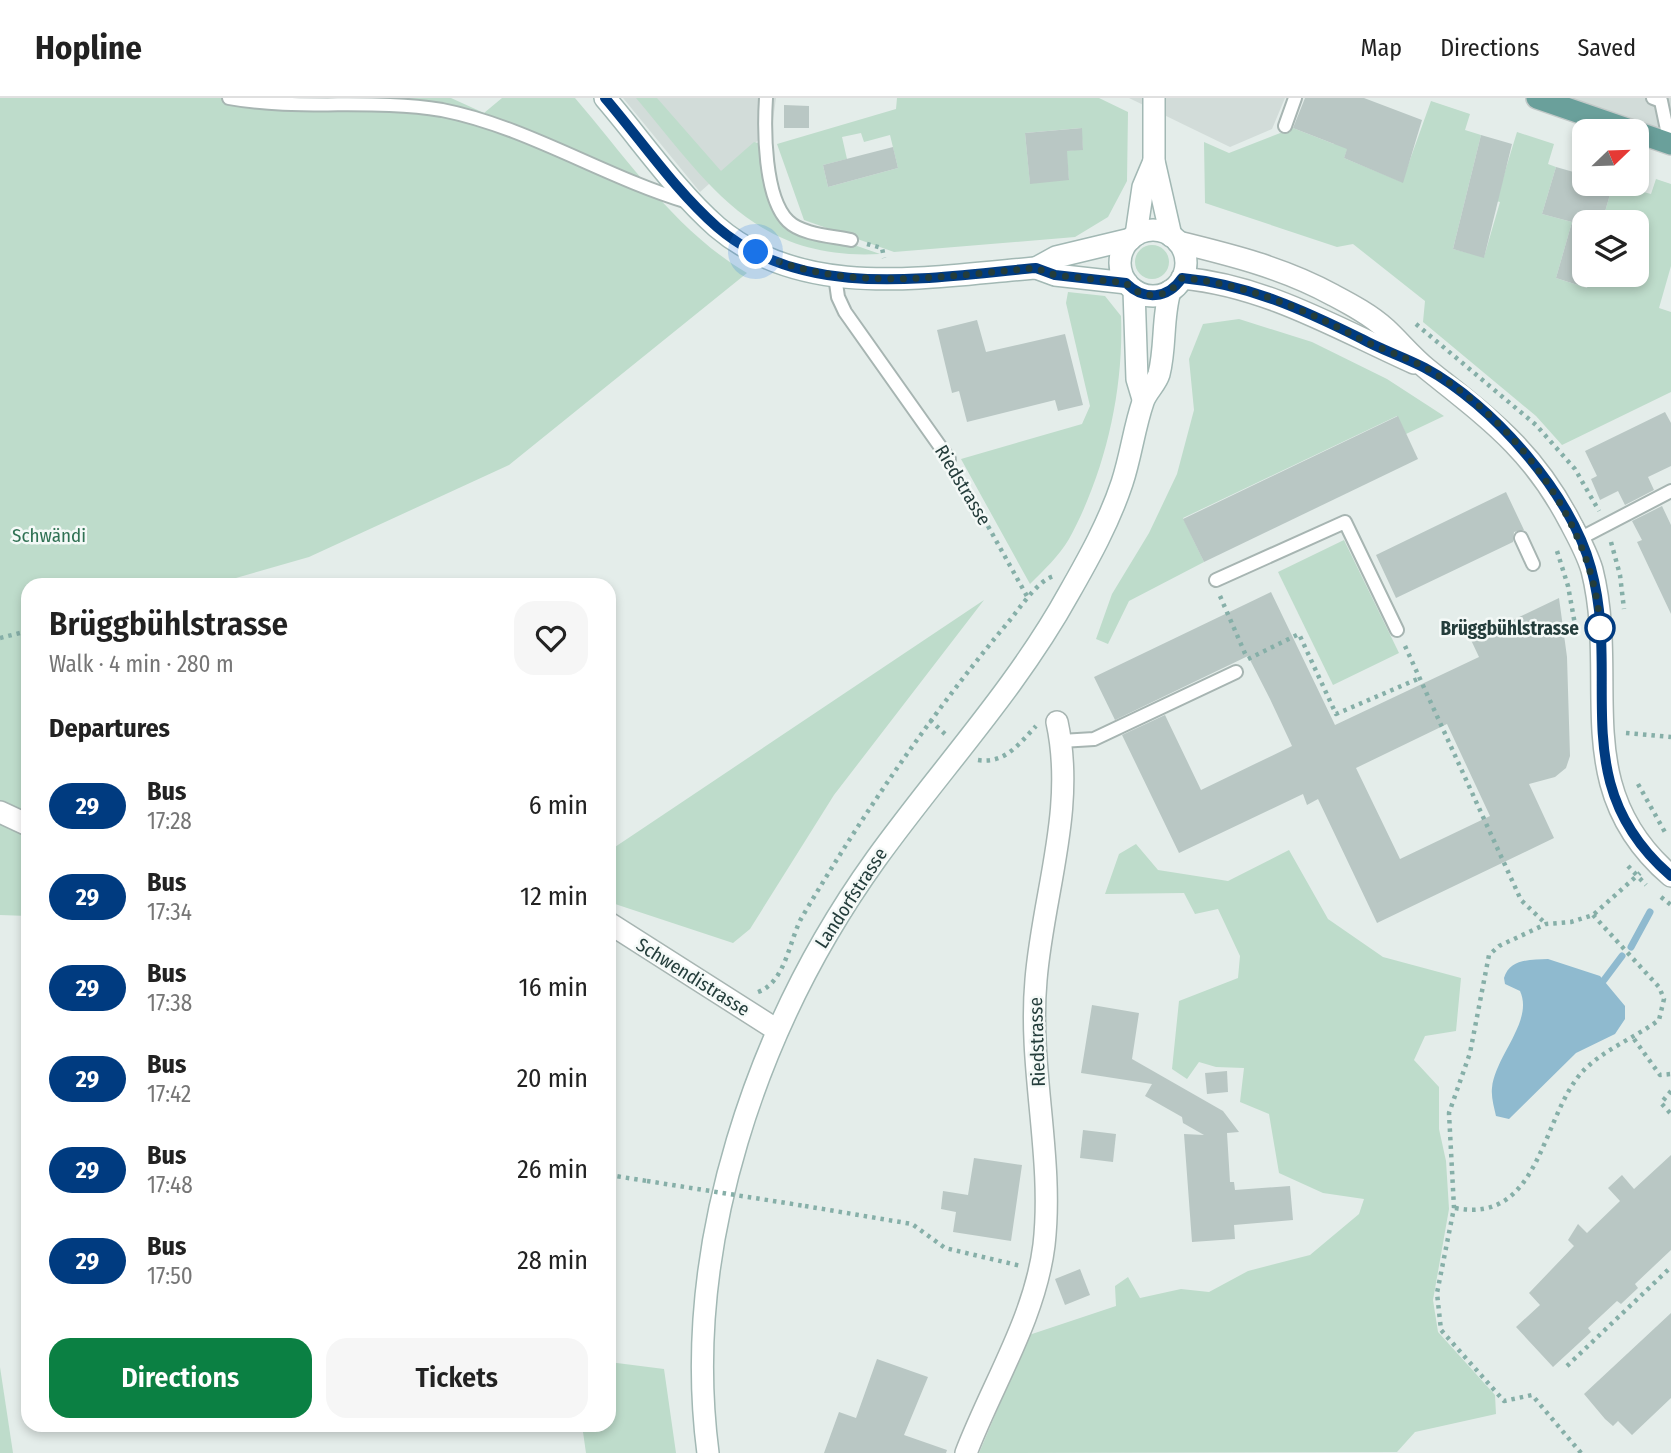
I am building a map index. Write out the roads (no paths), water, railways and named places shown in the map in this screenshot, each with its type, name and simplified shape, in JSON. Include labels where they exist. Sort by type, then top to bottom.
[{"type":"main road","points":[[1537,98],[1579,104],[1609,119]]},
{"type":"main road","points":[[1649,137],[1671,144]]},
{"type":"street","points":[[605,98],[695,204],[720,229],[756,252],[837,287],[1036,268],[1056,257],[1154,231],[1250,260],[1331,294],[1384,327],[1426,368],[1464,395],[1516,444],[1547,483],[1579,539],[1592,569],[1600,628],[1601,737],[1618,803],[1639,843],[1671,876]]},
{"type":"street","points":[[1154,98],[1154,160],[1175,239],[1186,259],[1176,285]]},
{"type":"street","points":[[1130,286],[1120,262],[1133,237],[1143,187],[1154,160]]},
{"type":"street","points":[[1036,268],[1055,275],[1130,286],[1152,296],[1176,285],[1218,281],[1267,296],[1426,368]]},
{"type":"street","name":"Landorfstrasse","points":[[708,1453],[704,1369],[714,1251],[741,1128],[777,1030],[812,957],[848,899],[1009,685],[1067,598],[1114,506],[1130,459],[1143,399],[1158,375],[1165,309],[1176,285]]},
{"type":"street","name":"Landorfstrasse","points":[[1130,286],[1137,379],[1143,399]]},
{"type":"street","name":"Riedstrasse","points":[[966,1453],[1031,1301],[1044,1245],[1046,1192],[1035,1003],[1062,812],[1059,732]]},
{"type":"street","points":[[0,812],[21,822]]},
{"type":"street","name":"Schwendistrasse","points":[[616,927],[777,1030]]},
{"type":"lane","points":[[229,98],[289,106],[394,104],[443,110],[501,127],[637,184],[695,204]]},
{"type":"lane","points":[[766,98],[766,156],[779,205],[788,221],[802,229],[851,240]]},
{"type":"lane","points":[[1284,126],[1295,98]]},
{"type":"lane","points":[[1653,98],[1661,101],[1671,144]]},
{"type":"lane","name":"Riedstrasse","points":[[837,287],[845,312],[949,459]]},
{"type":"lane","points":[[1579,539],[1671,491]]},
{"type":"lane","points":[[1216,580],[1345,522],[1398,631]]},
{"type":"lane","points":[[1521,538],[1533,564]]},
{"type":"lane","points":[[1059,732],[1094,739],[1236,672]]},
{"type":"water","points":[[1548,959],[1600,976],[1625,1006],[1625,1019],[1615,1034],[1576,1053],[1509,1119],[1496,1116],[1492,1091],[1495,1076],[1518,1026],[1523,1002],[1520,991],[1505,984],[1504,978],[1516,963]]},
{"type":"waterway","points":[[1631,947],[1650,912]]},
{"type":"waterway","points":[[1604,980],[1622,956]]},
{"type":"place","name":"Brüggbühlstrasse","points":[[1600,628]]},
{"type":"park label","name":"Schwändi","points":[[49,535]]}]
